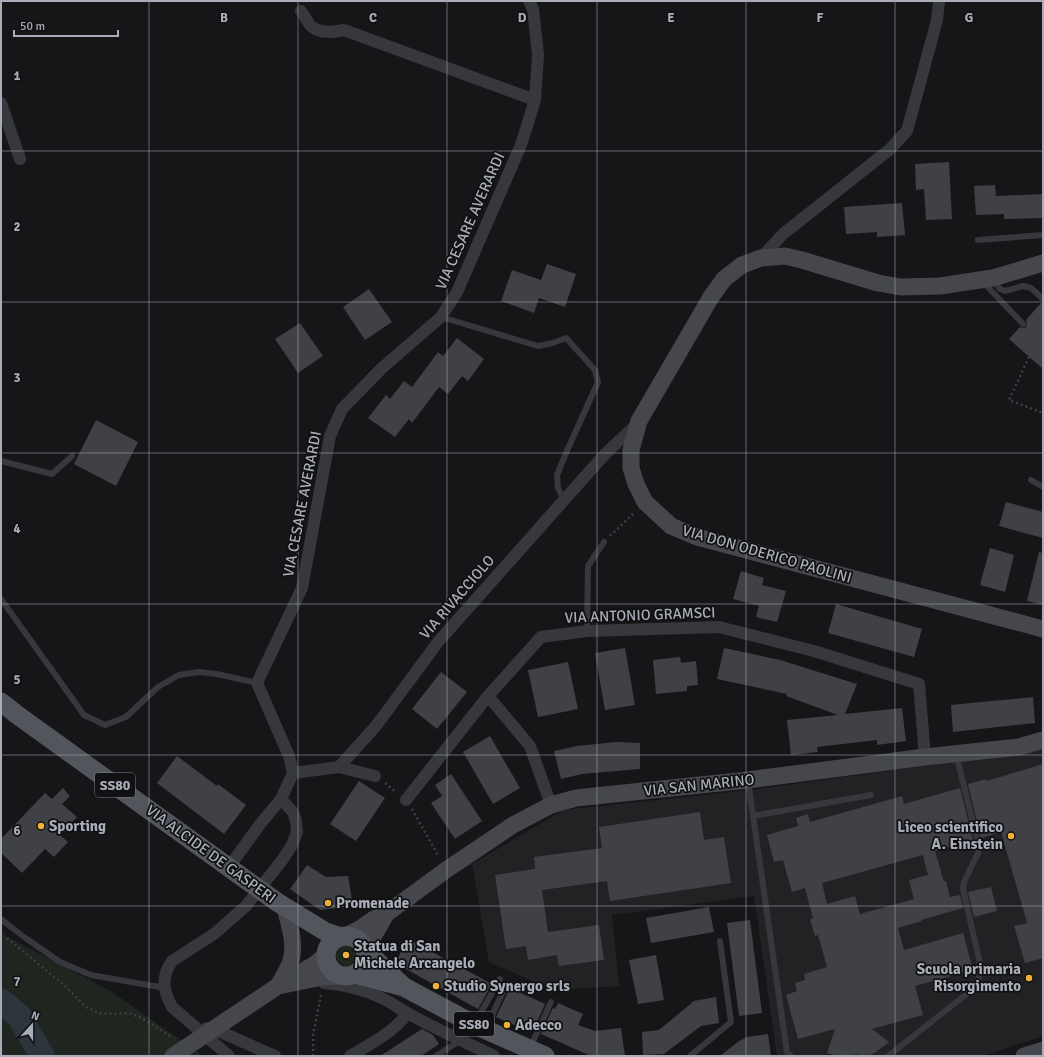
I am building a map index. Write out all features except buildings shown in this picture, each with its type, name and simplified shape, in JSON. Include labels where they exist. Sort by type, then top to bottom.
[{"type":"main road","name":"VIA ALCIDE DE GASPERI","points":[[1,702],[281,905],[326,932],[343,936]]},
{"type":"main road","name":"VIA ALCIDE DE GASPERI","points":[[281,905],[296,925],[310,934],[318,942],[326,954]]},
{"type":"main road","name":"SS80","points":[[343,936],[357,939],[365,951],[394,976],[404,987]]},
{"type":"main road","points":[[326,954],[331,943],[335,939],[343,936]]},
{"type":"main road","points":[[348,975],[359,972],[364,965],[366,957],[365,951]]},
{"type":"main road","name":"SS80","points":[[326,954],[328,965],[336,974],[366,976],[404,987],[480,1027],[538,1053]]},
{"type":"street","name":"VIA CESARE AVERARDI","points":[[256,683],[302,588],[330,436],[342,409],[382,368],[441,316],[457,292],[521,145],[535,100],[538,55],[533,9],[529,1]]},
{"type":"street","points":[[761,258],[783,234],[889,150],[908,131],[937,20],[939,1]]},
{"type":"street","points":[[302,11],[312,27],[323,32],[344,30],[535,100]]},
{"type":"street","points":[[1,103],[20,159]]},
{"type":"street","name":"VIA DON ODERICO PAOLINI","points":[[1043,263],[987,279],[940,286],[901,287],[878,283],[785,256],[761,258],[742,266],[724,279],[711,297],[639,421],[631,450],[631,468],[636,484],[645,502],[671,526],[697,537],[1043,629]]},
{"type":"street","name":"VIA RIVACCIOLO","points":[[339,767],[376,726],[438,642],[605,454],[639,421]]},
{"type":"street","name":"VIA ANTONIO GRAMSCI","points":[[406,800],[488,696],[540,637],[587,631],[719,627],[814,650],[919,684],[925,757]]},
{"type":"street","points":[[234,871],[261,823],[281,799],[293,773],[289,756],[256,683]]},
{"type":"street","points":[[488,696],[530,746],[551,805]]},
{"type":"street","name":"VIA SAN MARINO","points":[[343,936],[386,914],[446,870],[513,825],[551,805],[576,798],[748,780],[925,757],[1018,747],[1043,740]]},
{"type":"street","points":[[293,773],[339,767],[375,776]]},
{"type":"street","points":[[229,1056],[172,1007],[167,998],[164,981],[165,974],[172,961],[214,934],[246,906],[283,859],[297,832],[293,812],[281,799]]},
{"type":"street","points":[[278,986],[290,962],[293,938],[281,905]]},
{"type":"street","name":"VIA SAN MARINO","points":[[365,951],[386,914]]},
{"type":"street","points":[[175,1049],[315,964],[326,954]]},
{"type":"street","points":[[317,981],[323,977],[348,975]]},
{"type":"street","points":[[278,986],[317,981],[346,986],[371,994],[382,998],[408,1014],[494,1056]]},
{"type":"street","points":[[350,1056],[390,1031],[408,1014]]},
{"type":"street","points":[[190,1023],[223,1033],[275,1056]]},
{"type":"lane","points":[[978,240],[1043,235]]},
{"type":"lane","points":[[987,279],[1005,291],[1023,286],[1031,288],[1043,299]]},
{"type":"lane","points":[[987,279],[1023,324]]},
{"type":"lane","points":[[441,316],[538,346],[553,343],[566,338],[595,370],[598,382],[557,475],[558,488],[564,500]]},
{"type":"lane","points":[[1,461],[52,474],[72,456]]},
{"type":"lane","points":[[1031,480],[1043,487]]},
{"type":"lane","points":[[587,631],[588,566],[604,542]]},
{"type":"lane","points":[[1,599],[84,715],[105,725],[126,717],[158,687],[179,675],[199,672],[217,674],[256,683]]},
{"type":"lane","points":[[888,1056],[968,993],[979,980],[981,968],[963,889],[966,877],[978,853],[978,843],[956,754]]},
{"type":"lane","points":[[748,780],[787,1052],[791,1056]]},
{"type":"lane","points":[[753,816],[871,795]]},
{"type":"lane","points":[[1,919],[60,962],[91,975],[165,988]]},
{"type":"lane","points":[[690,1056],[731,1022],[720,941]]},
{"type":"lane","points":[[480,1027],[500,979]]},
{"type":"lane","points":[[480,1027],[506,985]]},
{"type":"lane","points":[[538,1053],[551,1002]]},
{"type":"lane","points":[[436,1056],[461,1040]]},
{"type":"path","points":[[1029,356],[1009,400],[1043,413]]},
{"type":"path","points":[[604,542],[635,512]]},
{"type":"path","points":[[375,776],[406,800],[446,870]]},
{"type":"path","points":[[7,938],[65,986],[86,1007],[98,1013],[128,1013],[140,1017],[164,1032],[175,1049]]},
{"type":"path","points":[[313,1056],[317,981]]},
{"type":"shaded area","points":[[1043,746],[1043,1036],[983,1056],[777,1056],[754,896],[612,915],[619,986],[553,990],[489,962],[472,864],[563,810],[749,790],[960,761]]},
{"type":"shaded area","points":[[1,931],[6,936],[109,990],[204,1056],[1,1056]]},
{"type":"shaded area","points":[[347,944],[355,947],[358,955],[355,963],[347,966],[339,963],[336,955],[339,947]]},
{"type":"waterway","points":[[1,1001],[19,1016],[42,1056]]},
{"type":"place","name":"Sporting","points":[[41,826]]},
{"type":"place","name":"Liceo scientifico A. Einstein","points":[[1011,836]]},
{"type":"place","name":"Promenade","points":[[328,903]]},
{"type":"place","name":"Statua di San Michele Arcangelo","points":[[346,955]]},
{"type":"place","name":"Scuola primaria Risorgimento","points":[[1029,978]]},
{"type":"place","name":"Studio Synergo srls","points":[[436,986]]},
{"type":"place","name":"Adecco","points":[[507,1025]]}]
